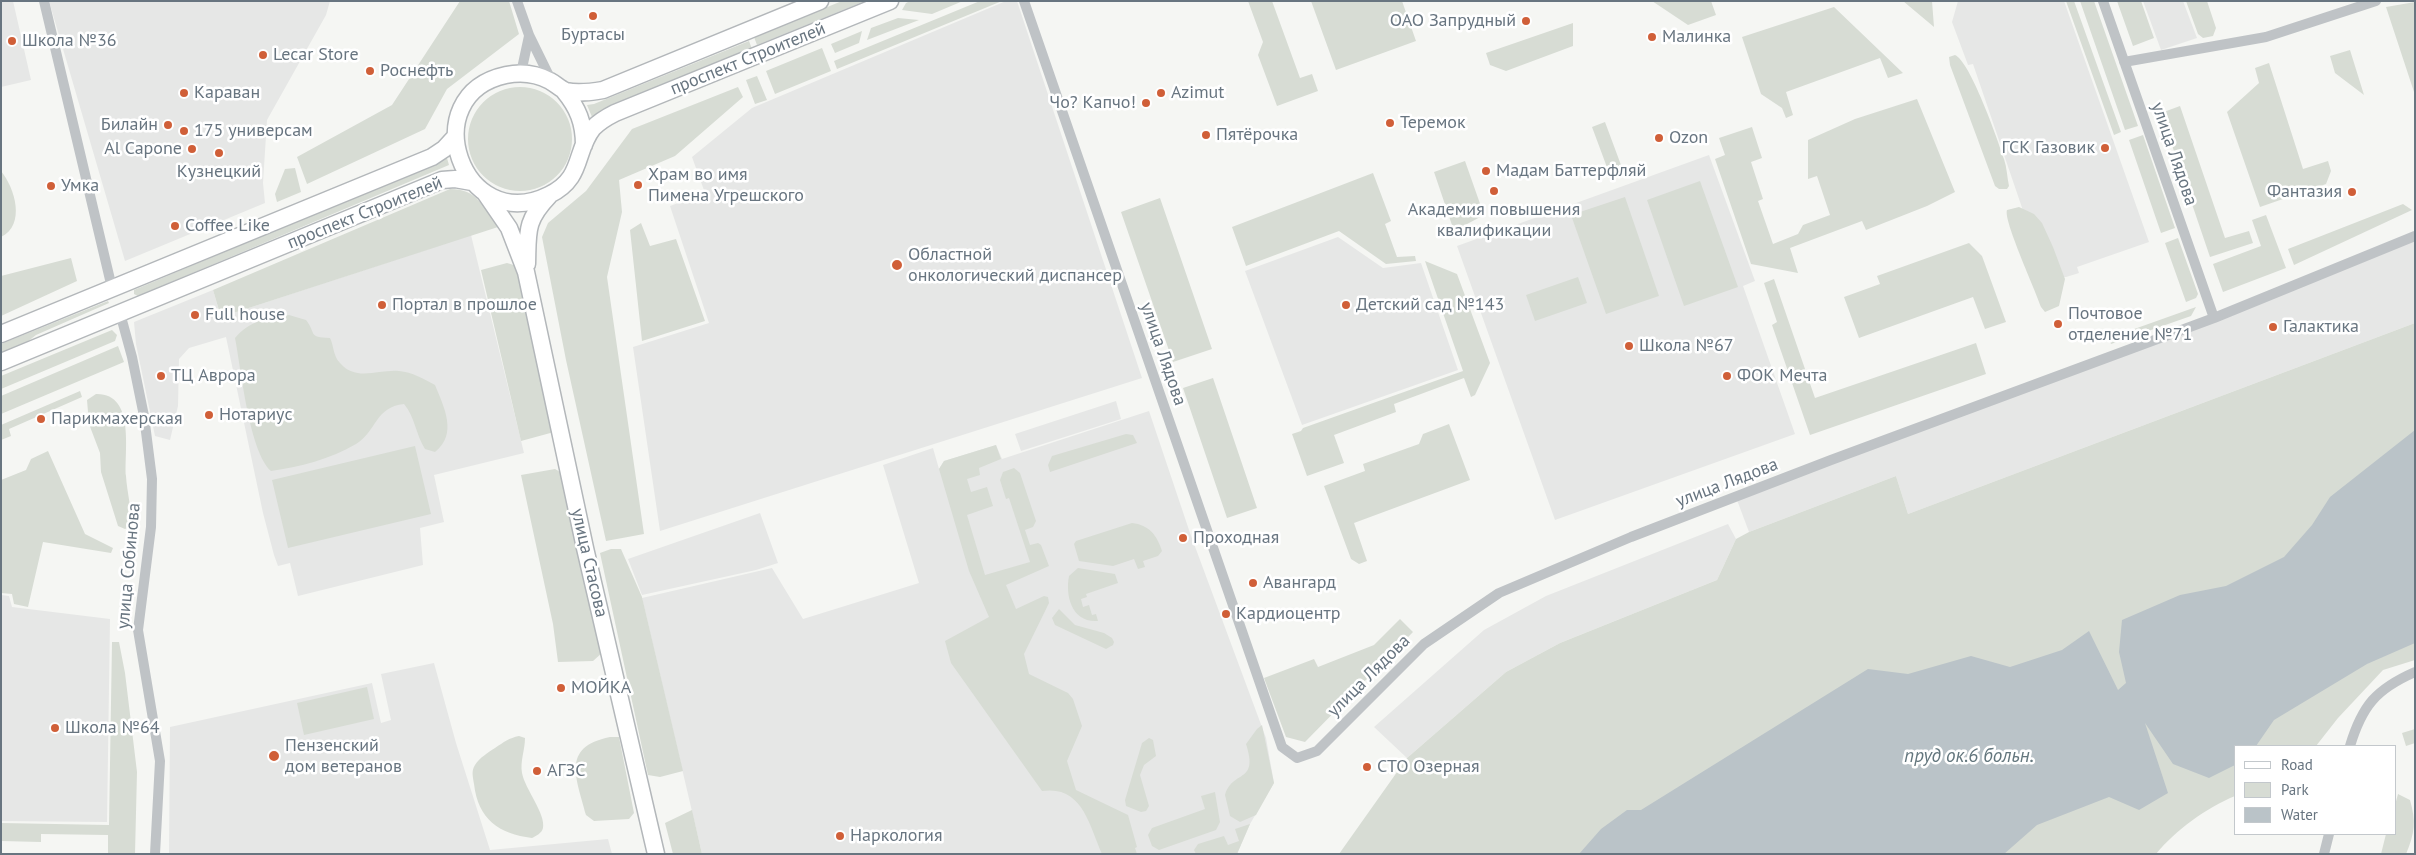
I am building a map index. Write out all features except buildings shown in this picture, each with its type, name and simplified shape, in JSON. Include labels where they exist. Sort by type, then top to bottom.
[{"type":"main road","name":"проспект Строителей","points":[[1,334],[432,157],[455,137],[461,110],[480,87],[492,79],[520,73],[532,74],[558,86],[588,93],[603,90],[820,1]]},
{"type":"main road","name":"проспект Строителей","points":[[1,362],[442,180],[455,179],[479,187],[500,200],[535,201],[550,195],[573,174],[580,160],[584,145],[593,129],[615,113],[890,1]]},
{"type":"main road","points":[[558,86],[574,102],[584,130],[584,145]]},
{"type":"main road","points":[[455,137],[459,162],[479,187]]},
{"type":"main road","name":"улица Стасова","points":[[479,187],[509,228],[526,272],[584,548],[656,854]]},
{"type":"main road","name":"улица Стасова","points":[[526,272],[528,225],[539,206],[550,195]]},
{"type":"main road","points":[[112,288],[120,313]]},
{"type":"street","points":[[44,1],[112,288]]},
{"type":"street","points":[[516,1],[529,35],[558,86]]},
{"type":"street","name":"улица Лядова","points":[[1024,1],[1266,703],[1282,747],[1297,758],[1317,751],[1424,644],[1499,593],[1629,538],[1831,460],[2214,318],[2415,236]]},
{"type":"street","name":"улица Лядова","points":[[2103,1],[2214,318]]},
{"type":"street","points":[[2124,62],[2266,37],[2376,1]]},
{"type":"street","points":[[520,73],[529,35]]},
{"type":"street","name":"улица Собинова","points":[[120,313],[132,357],[144,416],[152,480],[151,527],[138,630],[160,761],[156,854]]},
{"type":"street","points":[[2350,745],[2359,718],[2367,704],[2380,691],[2415,672]]},
{"type":"street","points":[[2324,854],[2329,835]]},
{"type":"shaded area","name":"Школа №36","points":[[1,1],[13,1],[31,80],[1,87]]},
{"type":"shaded area","points":[[49,1],[330,1],[326,15],[267,120],[263,183],[265,203],[125,261]]},
{"type":"shaded area","name":"Областной онкологический диспансер","points":[[1006,1],[1017,1],[1142,378],[660,531],[633,347],[709,323],[670,206],[705,193],[692,157],[752,108]]},
{"type":"shaded area","points":[[1958,1],[2064,1],[2149,242],[2077,267],[2079,273],[2066,277],[2046,278],[1973,64],[1968,65],[1952,22]]},
{"type":"shaded area","points":[[2143,1],[2183,1],[2197,38],[2161,50]]},
{"type":"shaded area","name":"Школа №67","points":[[1709,155],[1755,281],[1743,286],[1795,434],[1555,520],[1457,246]]},
{"type":"shaded area","points":[[471,235],[524,453],[434,475],[444,522],[420,528],[423,565],[298,596],[290,563],[278,566],[274,555],[263,513],[226,337],[189,348],[179,359],[178,406],[170,440],[155,436],[136,344],[134,322],[213,290],[221,317]]},
{"type":"shaded area","name":"Детский сад №143","points":[[1338,237],[1383,268],[1421,263],[1458,370],[1302,425],[1245,271]]},
{"type":"shaded area","points":[[2415,240],[2415,323],[1908,514],[1896,476],[1749,532],[1737,500]]},
{"type":"shaded area","points":[[1116,401],[1121,419],[1021,451],[1015,434]]},
{"type":"shaded area","points":[[1149,411],[1190,533],[1266,738],[1274,783],[1250,824],[1237,854],[702,854],[642,598],[772,568],[803,619],[919,583],[883,465],[933,448],[939,469],[944,461],[996,445],[1002,459]]},
{"type":"shaded area","points":[[760,513],[778,563],[756,570],[642,595],[628,559]]},
{"type":"shaded area","points":[[1728,524],[1736,539],[1717,580],[1560,643],[1506,672],[1407,758],[1374,727],[1484,630],[1546,596]]},
{"type":"shaded area","name":"Школа №64","points":[[1,595],[9,596],[12,607],[110,619],[107,822],[1,821]]},
{"type":"shaded area","name":"Пензенский дом ветеранов","points":[[434,663],[456,743],[490,850],[608,839],[612,854],[169,854],[170,727],[372,683],[381,723],[391,720],[381,674]]},
{"type":"green space","points":[[460,1],[509,1],[519,34],[447,89],[425,129],[307,184],[297,157],[392,105]]},
{"type":"green space","points":[[842,1],[865,1],[757,45],[754,37]]},
{"type":"green space","points":[[910,1],[963,1],[932,14],[902,10],[906,3]]},
{"type":"green space","points":[[980,1],[1002,1],[837,69],[834,61]]},
{"type":"green space","points":[[1248,1],[1272,1],[1300,78],[1312,74],[1318,91],[1277,106],[1258,55],[1263,42]]},
{"type":"green space","points":[[1311,1],[1402,1],[1416,41],[1336,70]]},
{"type":"green space","points":[[1652,1],[1711,1],[1716,15],[1688,25]]},
{"type":"green space","points":[[1903,1],[1932,1],[1934,27]]},
{"type":"green space","points":[[2066,1],[2074,1],[2121,132],[2114,135]]},
{"type":"green space","points":[[2080,1],[2094,1],[2138,126],[2125,130]]},
{"type":"green space","points":[[2117,1],[2141,1],[2154,38],[2133,46]]},
{"type":"green space","points":[[2186,1],[2207,1],[2216,28],[2213,36],[2203,38],[2198,34]]},
{"type":"green space","points":[[2415,2],[2415,95],[2386,7]]},
{"type":"green space","points":[[1834,7],[1903,73],[1888,78],[1880,58],[1786,92],[1793,115],[1786,118],[1782,108],[1761,94],[1742,37]]},
{"type":"green space","points":[[898,18],[919,20],[867,40],[871,28]]},
{"type":"green space","points":[[1573,23],[1573,46],[1506,71],[1490,65],[1486,53]]},
{"type":"green space","points":[[862,31],[859,43],[835,53],[831,44]]},
{"type":"green space","points":[[749,41],[752,49],[601,111],[592,117],[587,105],[594,104]]},
{"type":"green space","points":[[822,48],[831,71],[775,94],[766,71]]},
{"type":"green space","points":[[2350,50],[2364,95],[2335,73],[2330,56]]},
{"type":"green space","points":[[1955,55],[1961,60],[1968,71],[1990,119],[2005,162],[2009,186],[2007,189],[1999,189],[1995,186],[1950,65],[1949,57]]},
{"type":"green space","points":[[2269,63],[2303,169],[2328,161],[2331,171],[2326,184],[2260,207],[2227,112],[2259,83],[2255,68]]},
{"type":"green space","points":[[757,76],[767,100],[755,104],[746,80]]},
{"type":"green space","points":[[520,87],[540,91],[557,102],[568,119],[572,139],[568,159],[557,176],[540,187],[520,191],[500,187],[483,176],[472,159],[468,139],[472,119],[483,102],[500,91]]},
{"type":"green space","points":[[738,87],[743,97],[675,156],[619,180],[622,212],[607,277],[644,534],[606,541],[566,360],[542,237],[548,223],[586,191],[632,129]]},
{"type":"green space","points":[[1917,99],[1955,192],[1927,206],[1866,230],[1862,221],[1790,248],[1798,273],[1751,264],[1715,159],[1725,155],[1719,138],[1752,127],[1762,158],[1751,162],[1763,199],[1758,201],[1773,244],[1798,234],[1803,225],[1830,215],[1817,176],[1808,179],[1808,140],[1855,119]]},
{"type":"green space","points":[[2180,106],[2225,238],[2249,231],[2253,243],[2210,257],[2161,113]]},
{"type":"green space","points":[[1605,122],[1621,165],[1608,170],[1592,127]]},
{"type":"green space","points":[[2143,135],[2175,228],[2161,233],[2129,140]]},
{"type":"green space","points":[[447,158],[449,165],[138,296],[134,294],[134,290]]},
{"type":"green space","points":[[1465,161],[1484,215],[1454,231],[1434,172]]},
{"type":"green space","points":[[295,168],[301,192],[277,202],[275,194],[285,169]]},
{"type":"green space","points":[[1,171],[14,196],[16,215],[14,224],[1,237]]},
{"type":"green space","points":[[1373,173],[1391,221],[1385,224],[1397,257],[1415,256],[1416,261],[1386,264],[1339,231],[1246,266],[1232,227]]},
{"type":"green space","points":[[1700,181],[1738,287],[1684,306],[1647,200]]},
{"type":"green space","points":[[450,189],[473,195],[498,227],[221,317],[213,290]]},
{"type":"green space","points":[[1625,197],[1659,296],[1606,314],[1571,215]]},
{"type":"green space","points":[[1160,198],[1212,349],[1173,362],[1121,212]]},
{"type":"green space","points":[[2403,204],[2412,210],[2294,265],[2288,249]]},
{"type":"green space","points":[[2019,207],[2034,214],[2042,223],[2065,279],[2059,306],[2045,312],[2041,307],[2007,216],[2007,210]]},
{"type":"green space","points":[[2266,215],[2286,268],[2223,292],[2213,264],[2261,246],[2252,220]]},
{"type":"green space","points":[[641,223],[650,246],[676,239],[705,321],[642,341],[630,230]]},
{"type":"green space","points":[[2178,238],[2198,294],[2196,298],[2186,302],[2165,243]]},
{"type":"green space","points":[[1969,243],[1982,256],[2006,322],[1985,329],[1973,297],[1859,338],[1844,297],[1880,284],[1877,276]]},
{"type":"green space","points":[[71,258],[77,281],[1,316],[1,276]]},
{"type":"green space","points":[[1425,261],[1457,274],[1490,363],[1475,395],[1471,397],[1464,378],[1394,404],[1396,412],[1334,435],[1344,463],[1307,476],[1292,434],[1301,431],[1303,428],[1463,371]]},
{"type":"green space","points":[[507,263],[517,266],[554,432],[521,441],[481,270]]},
{"type":"green space","points":[[1578,277],[1587,303],[1535,321],[1526,295]]},
{"type":"green space","points":[[1774,279],[1815,398],[1976,343],[1986,374],[1810,435],[1772,325],[1777,322],[1764,283]]},
{"type":"green space","points":[[108,301],[109,303],[36,335],[22,346],[1,354],[1,344]]},
{"type":"green space","points":[[2196,307],[2191,316],[2111,344],[2109,338]]},
{"type":"green space","points":[[289,315],[306,320],[315,336],[330,338],[336,357],[346,369],[360,373],[404,372],[418,376],[435,385],[447,420],[446,437],[442,445],[435,452],[425,449],[411,415],[404,404],[387,410],[363,439],[356,444],[315,462],[271,471],[263,461],[252,428],[235,338],[241,332],[260,321]]},
{"type":"green space","points":[[2415,323],[2415,660],[2383,670],[2338,718],[2317,745],[2234,745],[2234,796],[2192,820],[2156,854],[1339,854],[1407,758],[1506,672],[1560,643],[1717,580],[1736,539],[1749,532],[1896,476],[1908,514]]},
{"type":"green space","points":[[112,330],[117,335],[115,341],[1,389],[1,376]]},
{"type":"green space","points":[[118,346],[124,362],[1,414],[1,396]]},
{"type":"green space","points":[[1213,378],[1257,508],[1227,518],[1183,388]]},
{"type":"green space","points":[[80,391],[82,397],[9,429],[11,436],[1,440],[1,425]]},
{"type":"green space","points":[[96,394],[109,396],[117,403],[123,413],[126,439],[126,476],[131,520],[131,526],[125,529],[118,526],[101,472],[100,453],[89,424],[87,400]]},
{"type":"green space","points":[[1449,424],[1470,480],[1354,523],[1367,561],[1359,564],[1351,559],[1324,486],[1365,471],[1363,464],[1419,444],[1423,434]]},
{"type":"green space","points":[[1126,434],[1133,435],[1137,443],[1050,472],[1048,465],[1052,456]]},
{"type":"green space","points":[[996,445],[1001,459],[979,468],[980,475],[967,479],[971,492],[987,487],[993,506],[967,515],[985,575],[1030,562],[1009,498],[1006,499],[1000,480],[1003,472],[1014,468],[1020,473],[1036,521],[1033,527],[1025,530],[1030,545],[1038,543],[1041,545],[1049,566],[1006,585],[1016,609],[1044,596],[1048,597],[1049,603],[1024,654],[1029,674],[1068,693],[1073,699],[1082,726],[1067,761],[1076,790],[1128,815],[1137,847],[1135,848],[1137,854],[1102,854],[1088,819],[1075,800],[1066,794],[1056,791],[1042,791],[951,663],[945,641],[989,617],[969,571],[939,469],[944,461]]},
{"type":"green space","points":[[415,446],[431,514],[288,548],[272,480]]},
{"type":"green space","points":[[48,451],[85,534],[113,548],[111,553],[43,542],[28,607],[14,604],[12,594],[1,593],[1,480],[26,470],[31,459]]},
{"type":"green space","points":[[555,469],[562,473],[602,653],[593,661],[558,662],[553,624],[521,475]]},
{"type":"green space","points":[[1132,523],[1143,526],[1152,532],[1158,540],[1162,551],[1158,556],[1143,561],[1145,567],[1138,569],[1134,559],[1113,566],[1079,561],[1074,544],[1076,541]]},
{"type":"green space","points":[[611,549],[621,549],[642,597],[683,771],[660,777],[648,775],[600,553]]},
{"type":"green space","points":[[1078,568],[1115,574],[1118,583],[1086,594],[1087,597],[1081,599],[1083,607],[1089,605],[1092,615],[1096,614],[1098,621],[1082,618],[1072,607],[1068,592],[1069,576]]},
{"type":"green space","points":[[1059,609],[1075,625],[1104,633],[1112,638],[1113,645],[1106,649],[1055,625],[1052,618]]},
{"type":"green space","points":[[1400,619],[1413,632],[1305,742],[1286,737],[1264,678],[1314,659],[1318,667],[1374,645]]},
{"type":"green space","points":[[112,642],[119,642],[125,673],[137,772],[135,854],[108,854],[108,835],[41,834],[41,842],[1,841],[1,823],[109,825]]},
{"type":"green space","points":[[367,687],[374,719],[304,735],[297,703]]},
{"type":"green space","points":[[1262,725],[1274,783],[1256,815],[1240,822],[1230,816],[1225,795],[1233,782],[1247,771],[1249,757],[1246,744]]},
{"type":"green space","points":[[2415,729],[2415,743],[2406,746],[2402,733]]},
{"type":"green space","points":[[519,736],[525,738],[522,773],[543,822],[543,828],[539,834],[532,838],[510,833],[492,823],[480,807],[473,776],[474,767],[477,762],[507,740]]},
{"type":"green space","points":[[610,737],[619,737],[634,813],[629,819],[594,821],[586,815],[576,777],[576,766],[578,757],[584,748],[594,742]]},
{"type":"green space","points":[[1149,738],[1153,740],[1156,756],[1144,765],[1140,775],[1149,806],[1146,811],[1141,812],[1126,806],[1125,800],[1142,743]]},
{"type":"green space","points":[[1215,792],[1220,822],[1216,830],[1159,850],[1152,846],[1148,835],[1152,828],[1205,809],[1201,796]]},
{"type":"green space","points":[[2398,794],[2410,800],[2414,821],[2411,840],[2406,854],[2381,854],[2386,835],[2396,835],[2396,801]]},
{"type":"green space","points":[[692,810],[702,854],[673,854],[665,823]]},
{"type":"green space","points":[[1250,824],[1237,854],[1196,854],[1194,850],[1198,844],[1224,836],[1228,845],[1239,841],[1235,829]]},
{"type":"water","name":"пруд ок.6 больн.","points":[[2415,430],[2415,643],[2367,664],[2274,720],[2257,745],[2234,745],[2234,766],[2209,778],[2173,764],[2145,723],[2168,793],[2139,810],[2109,797],[2037,825],[2004,854],[1579,854],[1601,829],[1627,810],[1641,810],[1868,669],[1908,674],[1971,656],[2010,667],[2062,650],[2089,631],[2118,690],[2126,683],[2119,652],[2122,620],[2180,595],[2226,586],[2284,557],[2312,525],[2330,497]]},
{"type":"place","name":"Буртасы","points":[[593,16]]},
{"type":"place","name":"ОАО Запрудный","points":[[1526,21]]},
{"type":"place","name":"Малинка","points":[[1652,37]]},
{"type":"place","name":"Школа №36","points":[[12,41]]},
{"type":"place","name":"Lecar Store","points":[[263,55]]},
{"type":"place","name":"Роснефть","points":[[370,71]]},
{"type":"place","name":"Караван","points":[[184,93]]},
{"type":"place","name":"Azimut","points":[[1161,93]]},
{"type":"place","name":"Чо? Капчо!","points":[[1146,103]]},
{"type":"place","name":"Теремок","points":[[1390,123]]},
{"type":"place","name":"Билайн","points":[[168,125]]},
{"type":"place","name":"175 универсам","points":[[184,131]]},
{"type":"place","name":"Пятёрочка","points":[[1206,135]]},
{"type":"place","name":"Ozon","points":[[1659,138]]},
{"type":"place","name":"ГСК Газовик","points":[[2105,148]]},
{"type":"place","name":"Al Capone","points":[[192,149]]},
{"type":"place","name":"Кузнецкий","points":[[219,153]]},
{"type":"place","name":"Мадам Баттерфляй","points":[[1486,171]]},
{"type":"place","name":"Храм во имя Пимена Угрешского","points":[[638,185]]},
{"type":"place","name":"Умка","points":[[51,186]]},
{"type":"place","name":"Академия повышения квалификации","points":[[1494,191]]},
{"type":"place","name":"Фантазия","points":[[2352,192]]},
{"type":"place","name":"Coffee Like","points":[[175,226]]},
{"type":"place","name":"Областной онкологический диспансер","points":[[897,265]]},
{"type":"place","name":"Портал в прошлое","points":[[382,305]]},
{"type":"place","name":"Детский сад №143","points":[[1346,305]]},
{"type":"place","name":"Full house","points":[[195,315]]},
{"type":"place","name":"Почтовое отделение №71","points":[[2058,324]]},
{"type":"place","name":"Галактика","points":[[2273,327]]},
{"type":"place","name":"Школа №67","points":[[1629,346]]},
{"type":"place","name":"ТЦ Аврора","points":[[161,376]]},
{"type":"place","name":"ФОК Мечта","points":[[1727,376]]},
{"type":"place","name":"Нотариус","points":[[209,415]]},
{"type":"place","name":"Парикмахерская","points":[[41,419]]},
{"type":"place","name":"Проходная","points":[[1183,538]]},
{"type":"place","name":"Авангард","points":[[1253,583]]},
{"type":"place","name":"Кардиоцентр","points":[[1226,614]]},
{"type":"place","name":"МОЙКА","points":[[561,688]]},
{"type":"place","name":"Школа №64","points":[[55,728]]},
{"type":"place","name":"Пензенский дом ветеранов","points":[[274,756]]},
{"type":"place","name":"СТО Озерная","points":[[1367,767]]},
{"type":"place","name":"АГЗС","points":[[537,771]]},
{"type":"place","name":"Наркология","points":[[840,836]]}]
